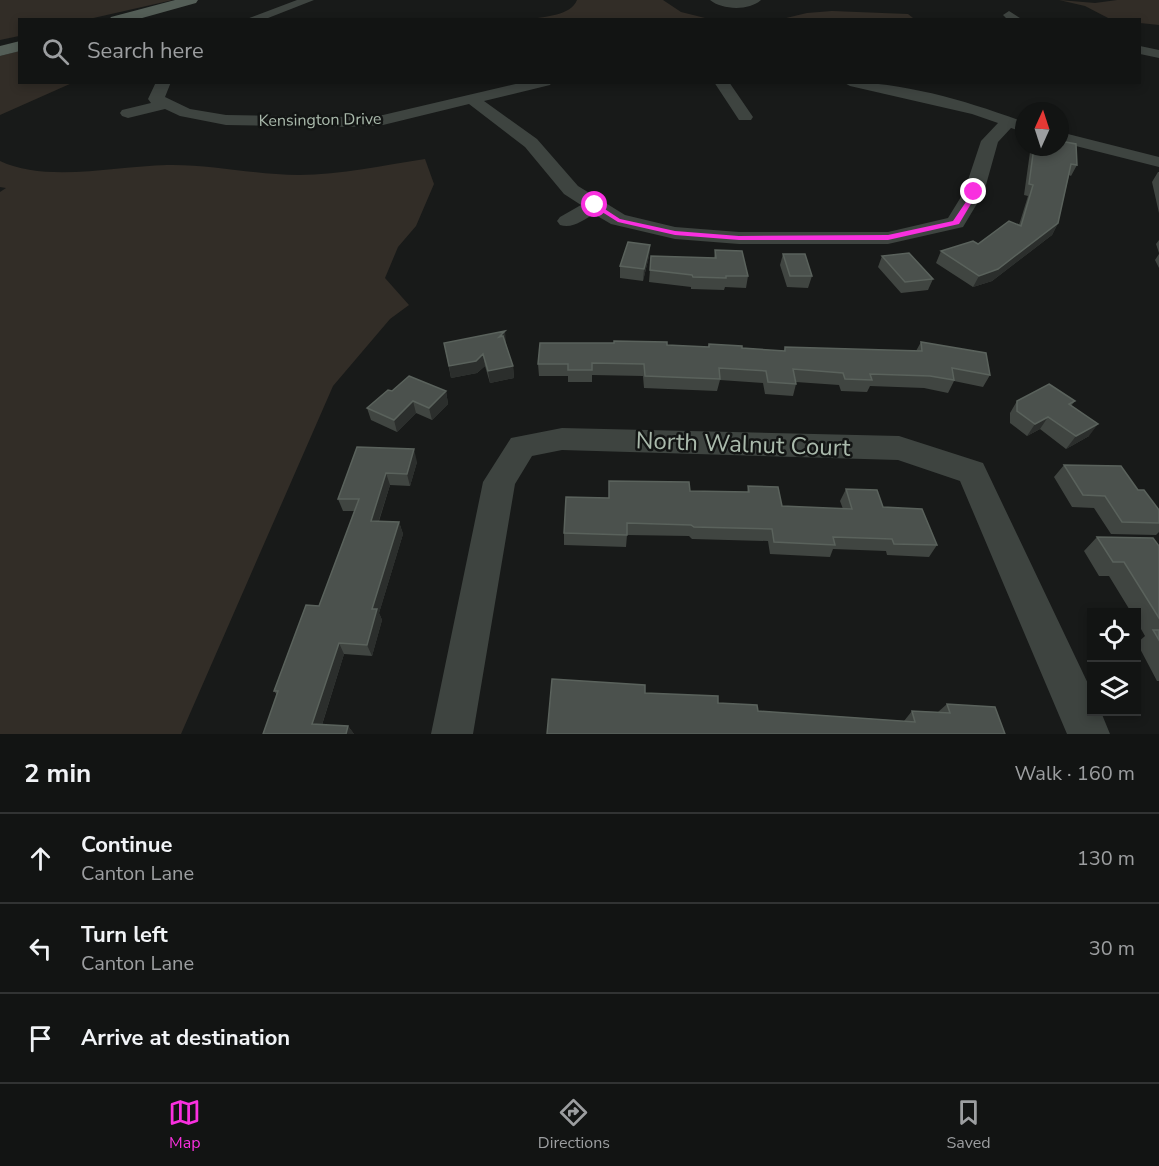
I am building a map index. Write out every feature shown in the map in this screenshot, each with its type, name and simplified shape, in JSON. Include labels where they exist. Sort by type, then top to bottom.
[{"type":"main road","points":[[124,18],[191,0]]},
{"type":"main road","points":[[0,45],[18,40]]},
{"type":"main road","points":[[0,51],[18,46]]},
{"type":"street","points":[[256,18],[308,0]]},
{"type":"street","points":[[716,0],[724,4],[742,4],[755,0]]},
{"type":"street","points":[[1141,50],[1159,54]]},
{"type":"street","points":[[163,84],[156,99],[166,104]]},
{"type":"street","name":"Kensington Drive","points":[[166,104],[186,113],[226,120],[349,122],[383,120],[536,84]]},
{"type":"street","points":[[722,84],[746,117]]},
{"type":"street","points":[[859,84],[977,111],[1015,125]]},
{"type":"street","points":[[472,99],[531,143],[571,190],[618,220],[675,233],[739,238],[888,237],[956,223],[974,192],[990,141],[1015,126]]},
{"type":"street","points":[[128,113],[166,104]]},
{"type":"street","points":[[1069,139],[1159,162]]},
{"type":"street","points":[[567,221],[595,205]]},
{"type":"street","name":"North Walnut Court","points":[[452,734],[499,482],[522,446],[562,439],[899,448],[972,472],[1089,734]]},
{"type":"shaded area","points":[[0,0],[173,0],[93,18],[18,18],[18,36],[0,40]]},
{"type":"shaded area","points":[[577,0],[663,0],[681,12],[705,18],[535,18],[563,13]]},
{"type":"shaded area","points":[[1059,0],[1095,3],[1117,0],[1159,0],[1159,25],[1141,23],[1141,18],[1108,18],[1085,6]]},
{"type":"shaded area","points":[[832,11],[908,14],[913,18],[786,18]]},
{"type":"shaded area","points":[[18,51],[18,84],[70,84],[0,115],[0,56]]},
{"type":"shaded area","points":[[425,159],[434,184],[416,226],[398,247],[385,278],[409,305],[390,319],[333,386],[181,734],[0,734],[0,192],[6,188],[0,187],[0,161],[18,168],[60,172],[183,165],[315,175]]},
{"type":"building","points":[[1069,143],[1076,144],[1077,165],[1071,164],[1058,223],[998,269],[979,276],[941,251],[973,241],[978,244],[1009,221],[1021,226],[1033,185],[1029,184],[1033,156],[1069,156]]},
{"type":"building","points":[[628,242],[650,245],[644,269],[620,266]]},
{"type":"building","points":[[715,250],[742,251],[748,276],[693,277],[692,275],[650,270],[651,256],[716,258]]},
{"type":"building","points":[[909,253],[933,279],[905,282],[882,256]]},
{"type":"building","points":[[783,254],[805,254],[812,276],[790,276]]},
{"type":"building","points":[[505,331],[499,337],[503,336],[513,366],[488,371],[483,354],[476,361],[449,366],[444,343]]},
{"type":"building","points":[[614,341],[667,342],[667,345],[709,347],[709,344],[785,351],[785,347],[922,351],[921,342],[986,353],[990,375],[952,368],[954,380],[930,376],[870,374],[872,380],[845,379],[843,373],[793,369],[796,384],[768,382],[766,371],[719,368],[720,379],[645,376],[644,364],[592,363],[592,370],[568,370],[568,364],[538,364],[540,343],[614,343]]},
{"type":"building","points":[[409,376],[446,391],[429,408],[413,401],[394,420],[367,408],[388,390],[392,391]]},
{"type":"building","points":[[1049,384],[1075,401],[1069,404],[1098,424],[1076,436],[1048,417],[1035,424],[1017,411],[1017,401]]},
{"type":"building","points":[[357,447],[414,449],[407,474],[386,473],[371,521],[399,522],[372,609],[377,609],[367,645],[339,643],[312,724],[348,726],[346,734],[263,734],[278,691],[274,691],[306,605],[319,606],[359,499],[338,499]]},
{"type":"building","points":[[1064,465],[1121,466],[1138,490],[1144,490],[1159,510],[1159,523],[1122,522],[1105,496],[1083,495]]},
{"type":"building","points":[[609,481],[689,482],[690,491],[749,492],[748,486],[778,487],[782,506],[852,509],[846,489],[877,490],[883,507],[922,509],[937,545],[894,544],[892,539],[833,537],[835,545],[774,542],[772,529],[694,527],[691,525],[627,523],[627,535],[564,533],[566,497],[609,498]]},
{"type":"building","points":[[1097,537],[1153,538],[1159,546],[1159,618],[1124,562],[1113,562]]},
{"type":"building","points":[[1153,630],[1159,630],[1159,640]]},
{"type":"building","points":[[552,679],[645,685],[645,693],[718,696],[718,703],[757,705],[758,711],[915,722],[912,711],[950,713],[947,704],[995,707],[1005,734],[547,734]]},
{"type":"route","points":[[595,205],[618,220],[675,233],[739,238],[888,237],[956,223],[974,192]]}]
